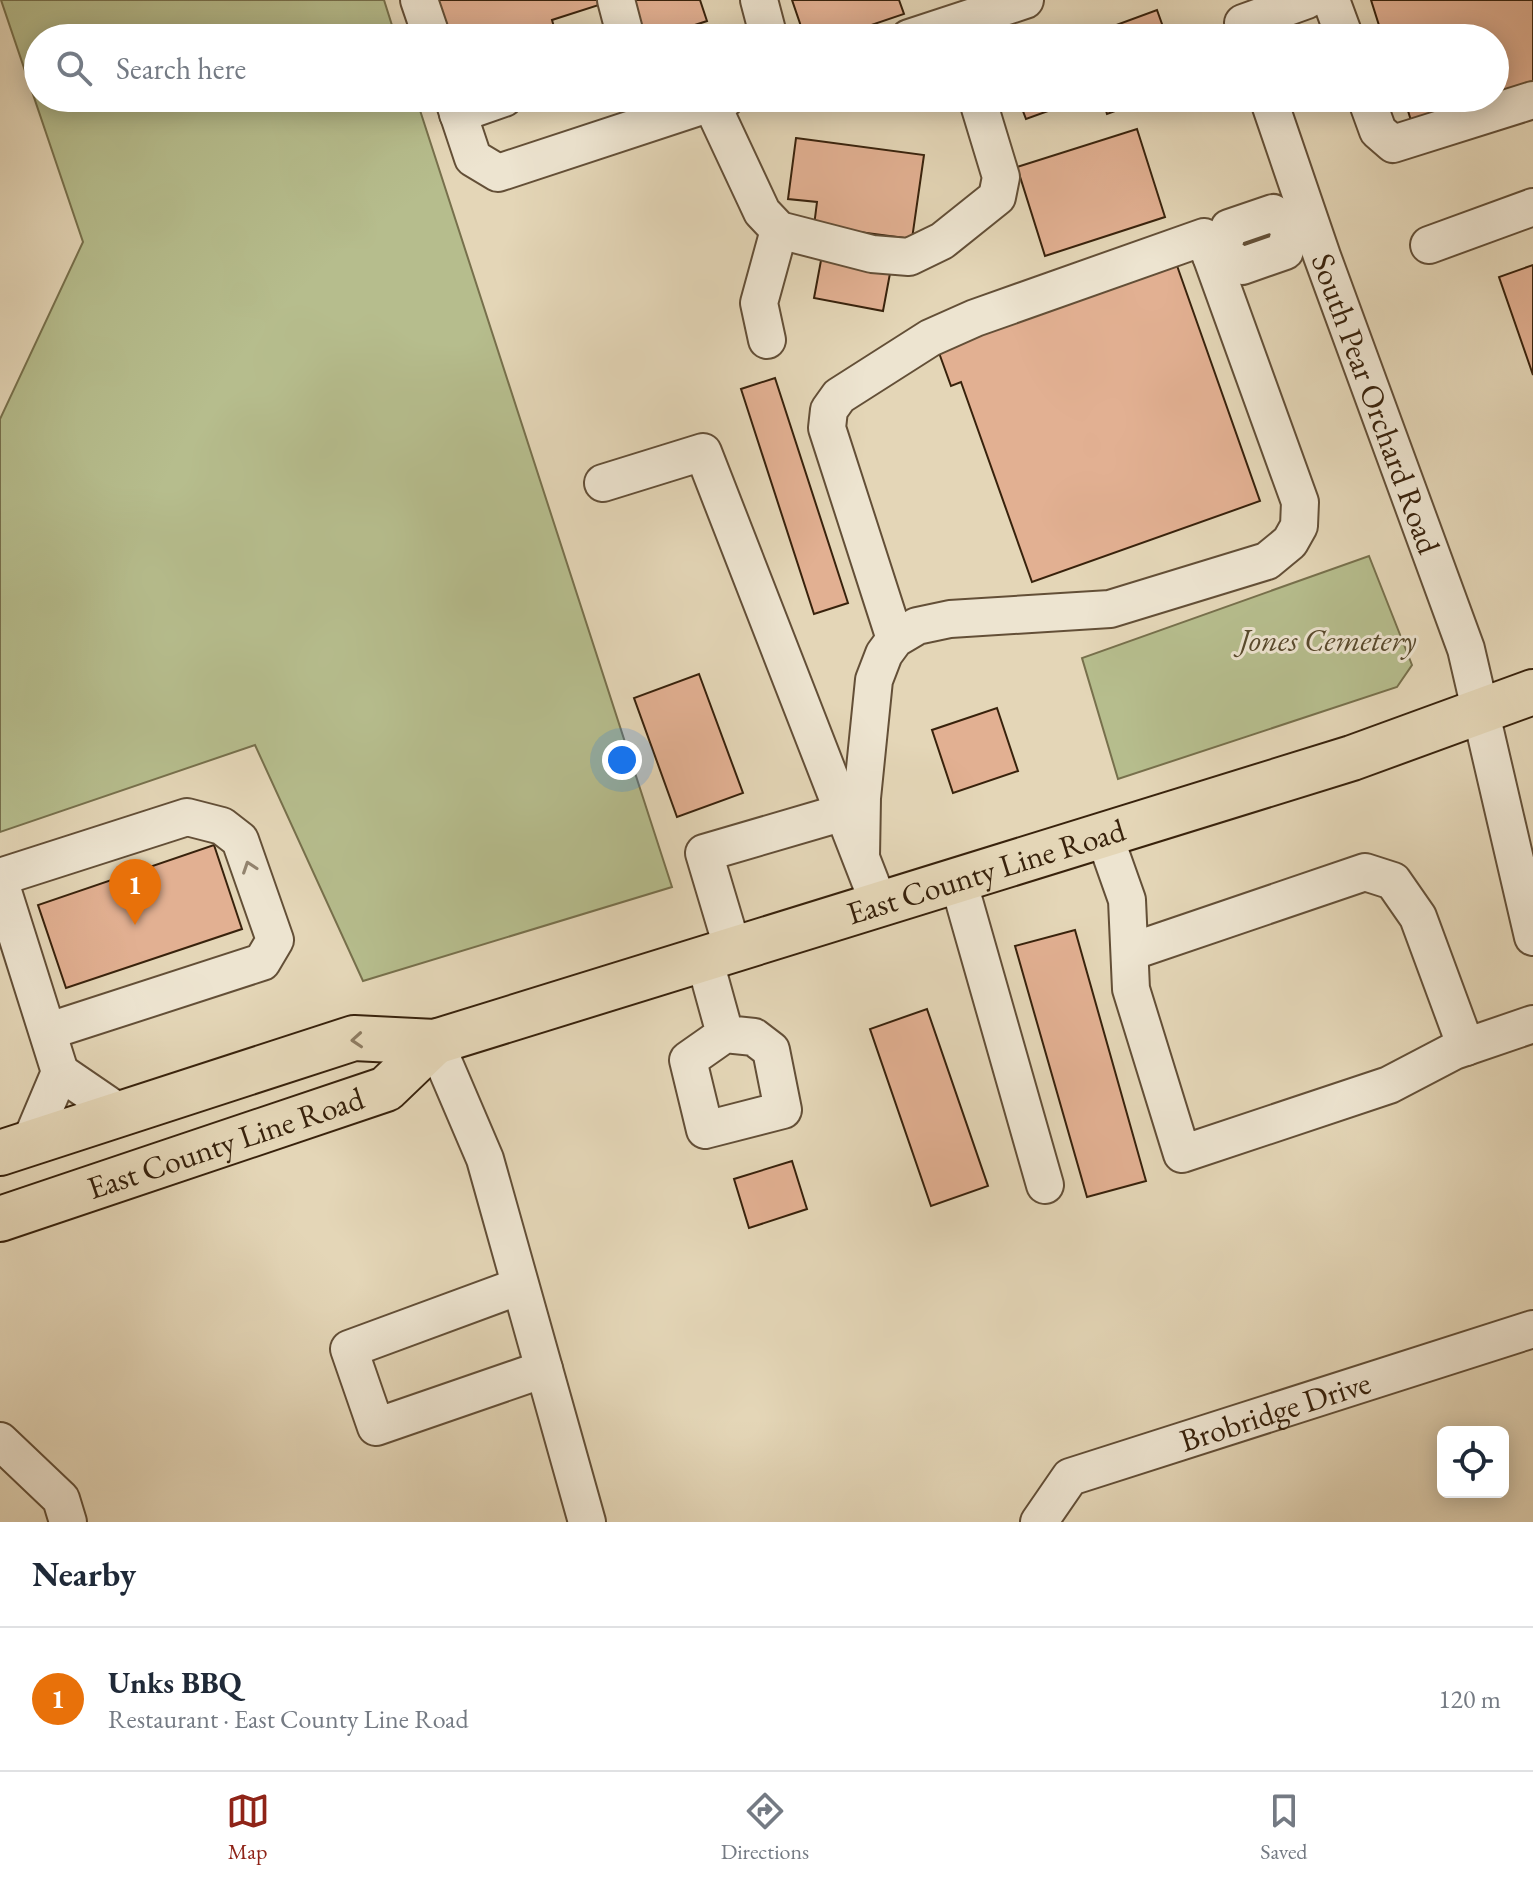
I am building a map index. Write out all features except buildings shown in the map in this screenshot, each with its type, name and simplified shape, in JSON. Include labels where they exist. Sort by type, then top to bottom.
[{"type":"main road","name":"East County Line Road","points":[[15,1148],[354,1038],[435,1042],[1352,758],[1533,692]]},
{"type":"main road","name":"East County Line Road","points":[[0,1219],[386,1089],[435,1042]]},
{"type":"street","points":[[419,0],[427,24]]},
{"type":"street","points":[[616,0],[622,24]]},
{"type":"street","points":[[759,0],[765,24]]},
{"type":"street","points":[[964,19],[1025,0]]},
{"type":"street","points":[[1242,20],[1307,0]]},
{"type":"street","points":[[1331,0],[1340,24]]},
{"type":"street","points":[[1509,108],[1533,100]]},
{"type":"street","points":[[457,112],[473,158],[498,173],[639,112]]},
{"type":"street","points":[[724,112],[762,212],[779,230],[872,254],[909,257],[942,241],[997,197],[1001,177],[981,112]]},
{"type":"street","name":"South Pear Orchard Road","points":[[1272,112],[1300,224],[1466,649],[1533,937]]},
{"type":"street","points":[[1371,112],[1378,131],[1393,144],[1495,112]]},
{"type":"street","points":[[1429,245],[1533,207]]},
{"type":"street","points":[[1216,254],[1229,228],[1273,213],[1300,224]]},
{"type":"street","points":[[767,340],[759,303],[779,230]]},
{"type":"street","points":[[861,856],[862,798],[874,680],[884,654],[895,639],[917,626],[950,619],[1110,609],[1267,561],[1290,542],[1299,526],[1300,502],[1216,254],[1204,237],[975,318],[930,338],[839,396],[829,410],[827,428],[895,639]]},
{"type":"street","points":[[603,483],[703,452],[879,904]]},
{"type":"street","points":[[725,1034],[704,853],[844,812]]},
{"type":"street","points":[[49,1031],[262,962],[275,940],[240,840],[222,826],[187,817],[0,879],[13,967],[49,1031],[60,1072],[120,1113]]},
{"type":"street","points":[[1104,835],[1127,900],[1131,989],[1182,1154],[1389,1085],[1466,1047],[1533,1024]]},
{"type":"street","points":[[1130,952],[1365,872],[1393,881],[1418,917],[1466,1047]]},
{"type":"street","points":[[958,880],[1045,1185]]},
{"type":"street","points":[[435,1042],[485,1159],[587,1522]]},
{"type":"street","points":[[15,1148],[60,1072]]},
{"type":"street","points":[[520,1286],[349,1349],[376,1427],[544,1369]]},
{"type":"street","name":"Brobridge Drive","points":[[1039,1522],[1070,1477],[1533,1329]]},
{"type":"street","points":[[0,1441],[61,1499],[68,1522]]},
{"type":"green space","points":[[1,0],[384,0],[392,24],[24,24],[24,68]]},
{"type":"green space","points":[[39,112],[421,112],[672,887],[363,981],[255,745],[0,832],[0,419],[83,242]]},
{"type":"green space","name":"Jones Cemetery","points":[[1369,556],[1412,665],[1397,687],[1118,779],[1082,658]]},
{"type":"place","name":"Unks BBQ","points":[[135,925]]}]
